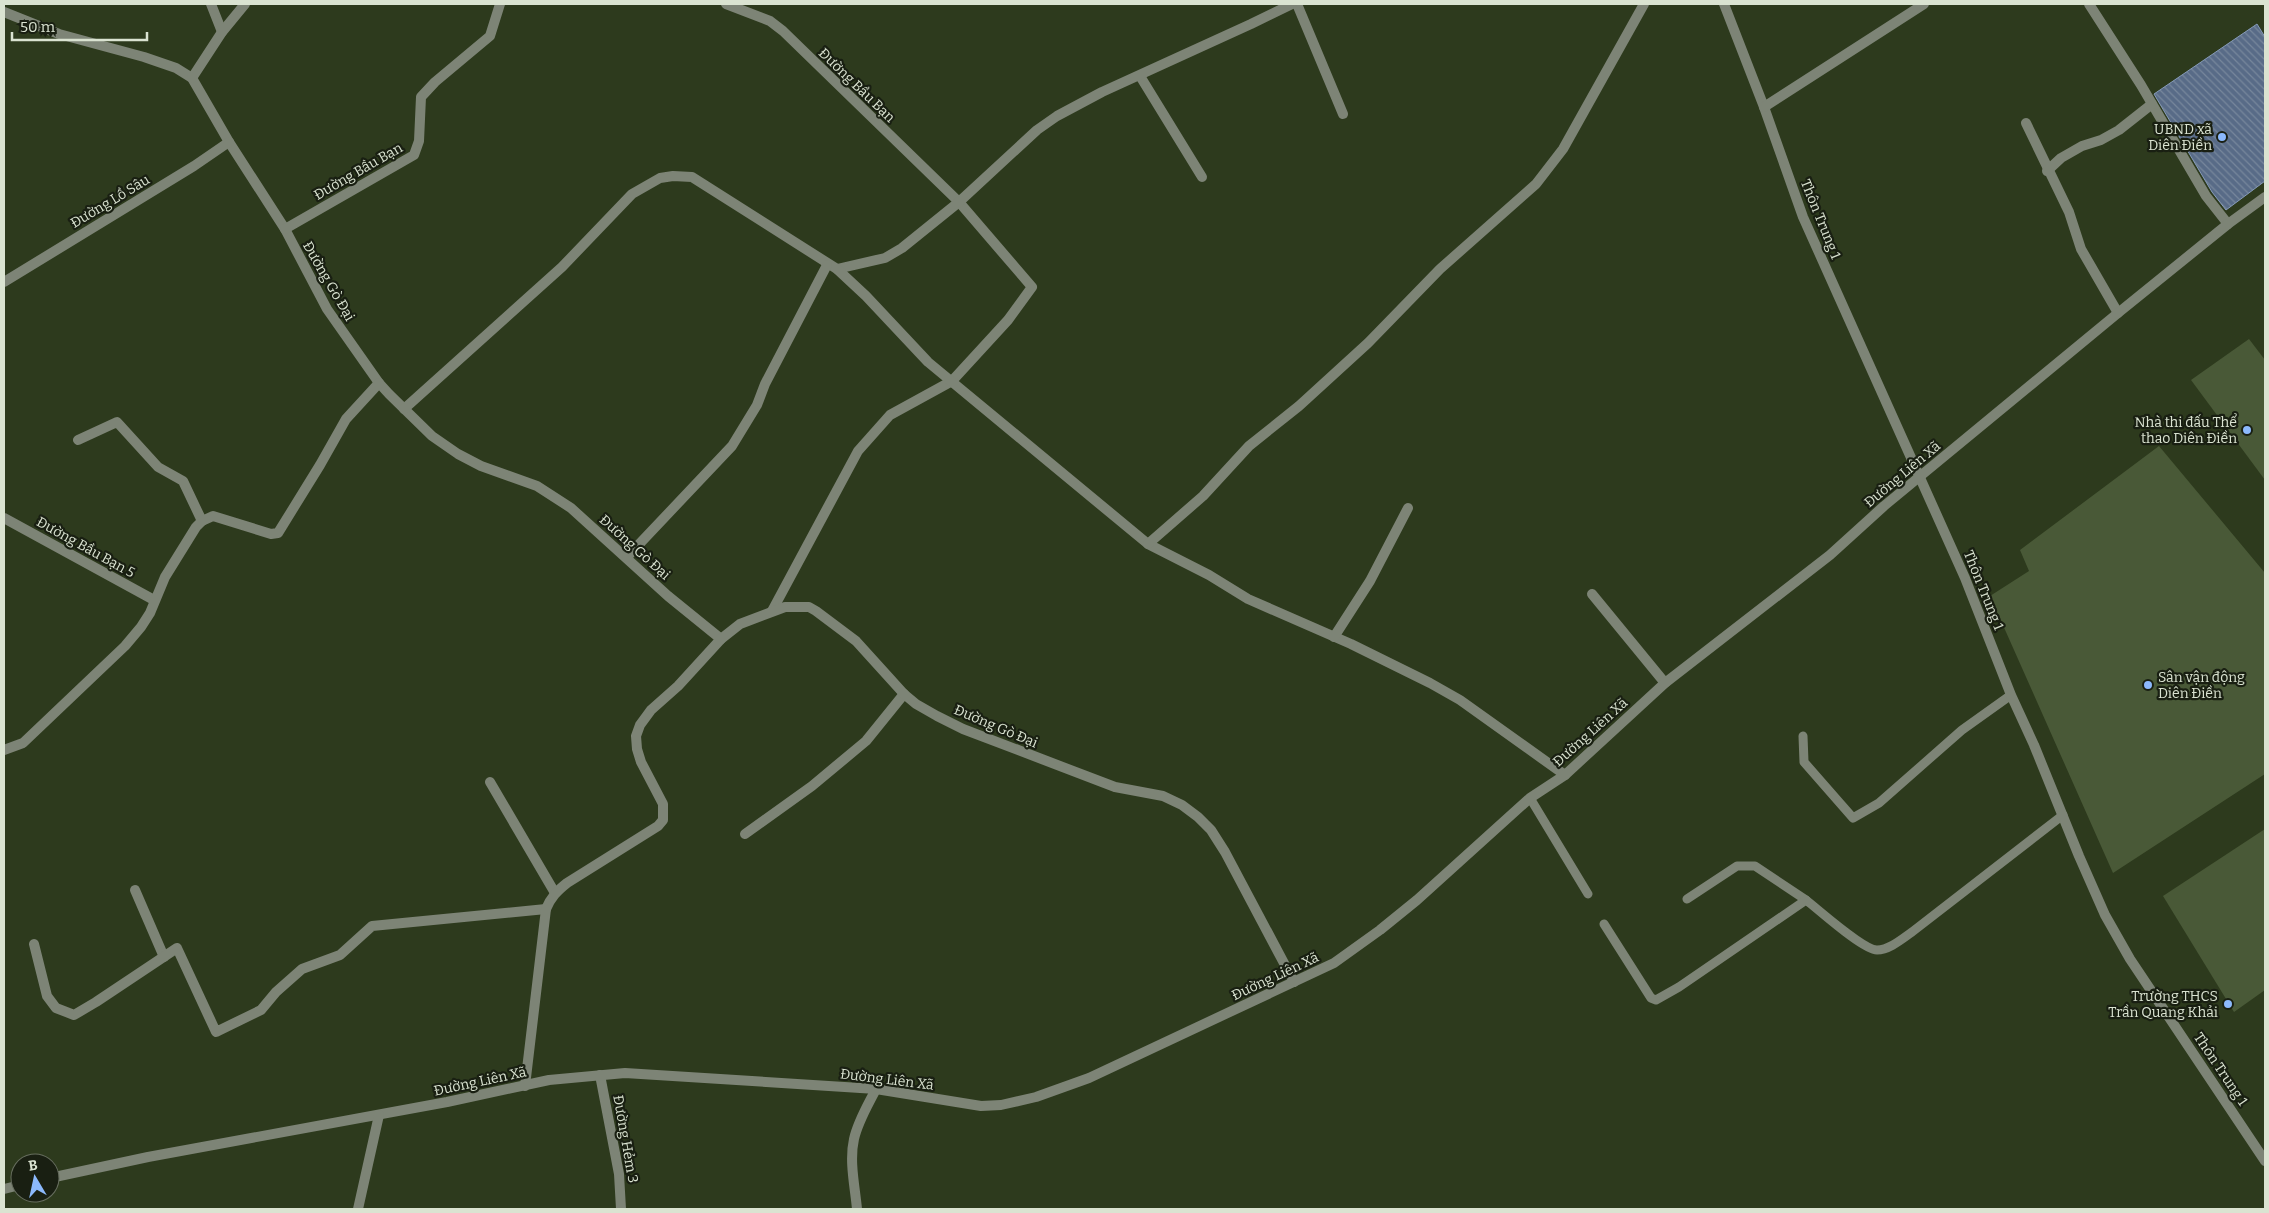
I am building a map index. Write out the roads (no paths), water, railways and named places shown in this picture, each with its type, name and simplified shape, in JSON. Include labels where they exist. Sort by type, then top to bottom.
[{"type":"street","points":[[211,4],[222,32]]},
{"type":"street","points":[[4,12],[59,34],[144,57],[176,68],[192,78],[222,32],[245,4]]},
{"type":"street","name":"Đường Bầu Bạn","points":[[285,229],[414,155],[419,141],[421,97],[435,82],[490,36],[500,4]]},
{"type":"street","name":"Đường Bầu Bạn","points":[[726,4],[770,22],[783,31],[959,202],[1032,286],[1008,320],[952,381]]},
{"type":"street","points":[[627,557],[732,446],[757,405],[774,366],[832,267],[885,258],[915,238],[959,202],[1037,130],[1056,116],[1102,92],[1292,4]]},
{"type":"street","points":[[1297,4],[1343,114]]},
{"type":"street","points":[[1148,544],[1203,496],[1249,446],[1299,406],[1368,343],[1440,269],[1536,184],[1563,149],[1644,4]]},
{"type":"street","name":"Thôn Trung 1","points":[[1724,4],[1764,107],[1803,217],[1965,578],[2011,695],[2034,745],[2105,915],[2130,960],[2265,1161]]},
{"type":"street","points":[[1764,107],[1924,4]]},
{"type":"street","points":[[2088,4],[2152,104],[2206,196],[2228,224]]},
{"type":"street","points":[[1140,76],[1202,177]]},
{"type":"street","name":"Đường Gò Đại","points":[[192,78],[229,142],[285,229],[327,309],[379,383],[432,436],[458,454],[481,466],[537,486],[553,495],[571,508],[668,596],[721,639],[740,624],[772,611],[798,606],[816,610],[856,641],[904,694],[916,704],[963,729],[1115,788],[1163,796],[1182,805],[1211,830],[1225,852],[1294,982]]},
{"type":"street","points":[[2047,171],[2062,158],[2082,146],[2100,140],[2118,130],[2152,104]]},
{"type":"street","points":[[2026,122],[2047,171],[2069,212],[2081,248],[2118,313]]},
{"type":"street","name":"Đường Lồ Sâu","points":[[4,282],[179,176],[229,142]]},
{"type":"street","points":[[404,409],[544,284],[589,241],[632,194],[660,178],[673,176],[692,178],[742,207],[832,267],[866,296],[928,362],[1148,544],[1209,575],[1248,599],[1334,637],[1430,683],[1460,700],[1565,775]]},
{"type":"street","name":"Đường Liên Xã","points":[[60,1176],[148,1157],[379,1115],[549,1080],[600,1075],[625,1073],[876,1089],[981,1106],[1000,1105],[1036,1097],[1089,1078],[1334,963],[1380,930],[1530,798],[1565,775],[1666,683],[1830,555],[1919,478],[2118,313],[2228,224],[2265,197]]},
{"type":"street","points":[[772,611],[858,451],[890,415],[952,381]]},
{"type":"street","points":[[4,750],[23,743],[125,646],[141,627],[165,576],[196,527],[202,521],[213,516],[271,534],[278,533],[346,419],[379,383]]},
{"type":"street","points":[[78,440],[117,422],[158,467],[182,482],[202,521]]},
{"type":"street","points":[[1334,637],[1370,581],[1408,508]]},
{"type":"street","name":"Đường Bầu Bạn 5","points":[[4,518],[154,600]]},
{"type":"street","points":[[1592,594],[1666,683]]},
{"type":"street","points":[[525,1086],[546,909],[555,893],[658,826],[663,820],[664,804],[641,762],[637,749],[638,730],[651,710],[678,686],[721,639]]},
{"type":"street","points":[[744,834],[812,786],[866,741],[904,694]]},
{"type":"street","points":[[490,782],[555,893]]},
{"type":"street","points":[[136,890],[164,957]]},
{"type":"street","points":[[34,944],[47,996],[56,1008],[74,1015],[176,948],[216,1032],[261,1010],[276,992],[302,969],[340,955],[372,926],[546,909]]},
{"type":"street","name":"Đường Hẻm 3","points":[[600,1075],[619,1174],[621,1209]]},
{"type":"street","points":[[856,1209],[852,1161],[853,1140],[860,1120],[876,1089]]},
{"type":"street","points":[[358,1209],[379,1115]]},
{"type":"lane","points":[[1803,736],[1804,762],[1853,818],[1879,803],[1962,730],[2011,695]]},
{"type":"lane","points":[[1530,798],[1588,894]]},
{"type":"lane","points":[[1687,899],[1737,866],[1755,866],[1806,900],[1862,945],[1876,950],[1894,944],[1912,932],[2063,815]]},
{"type":"lane","points":[[1604,924],[1651,998],[1656,1000],[1679,987],[1806,900]]},
{"type":"place","name":"UBND xã Diên Điền","points":[[2222,137]]},
{"type":"place","name":"Nhà thi đấu Thể thao Diên Điền","points":[[2247,430]]},
{"type":"place","name":"Sân vận động Diên Điền","points":[[2148,685]]},
{"type":"place","name":"Trường THCS Trần Quang Khải","points":[[2228,1004]]}]
